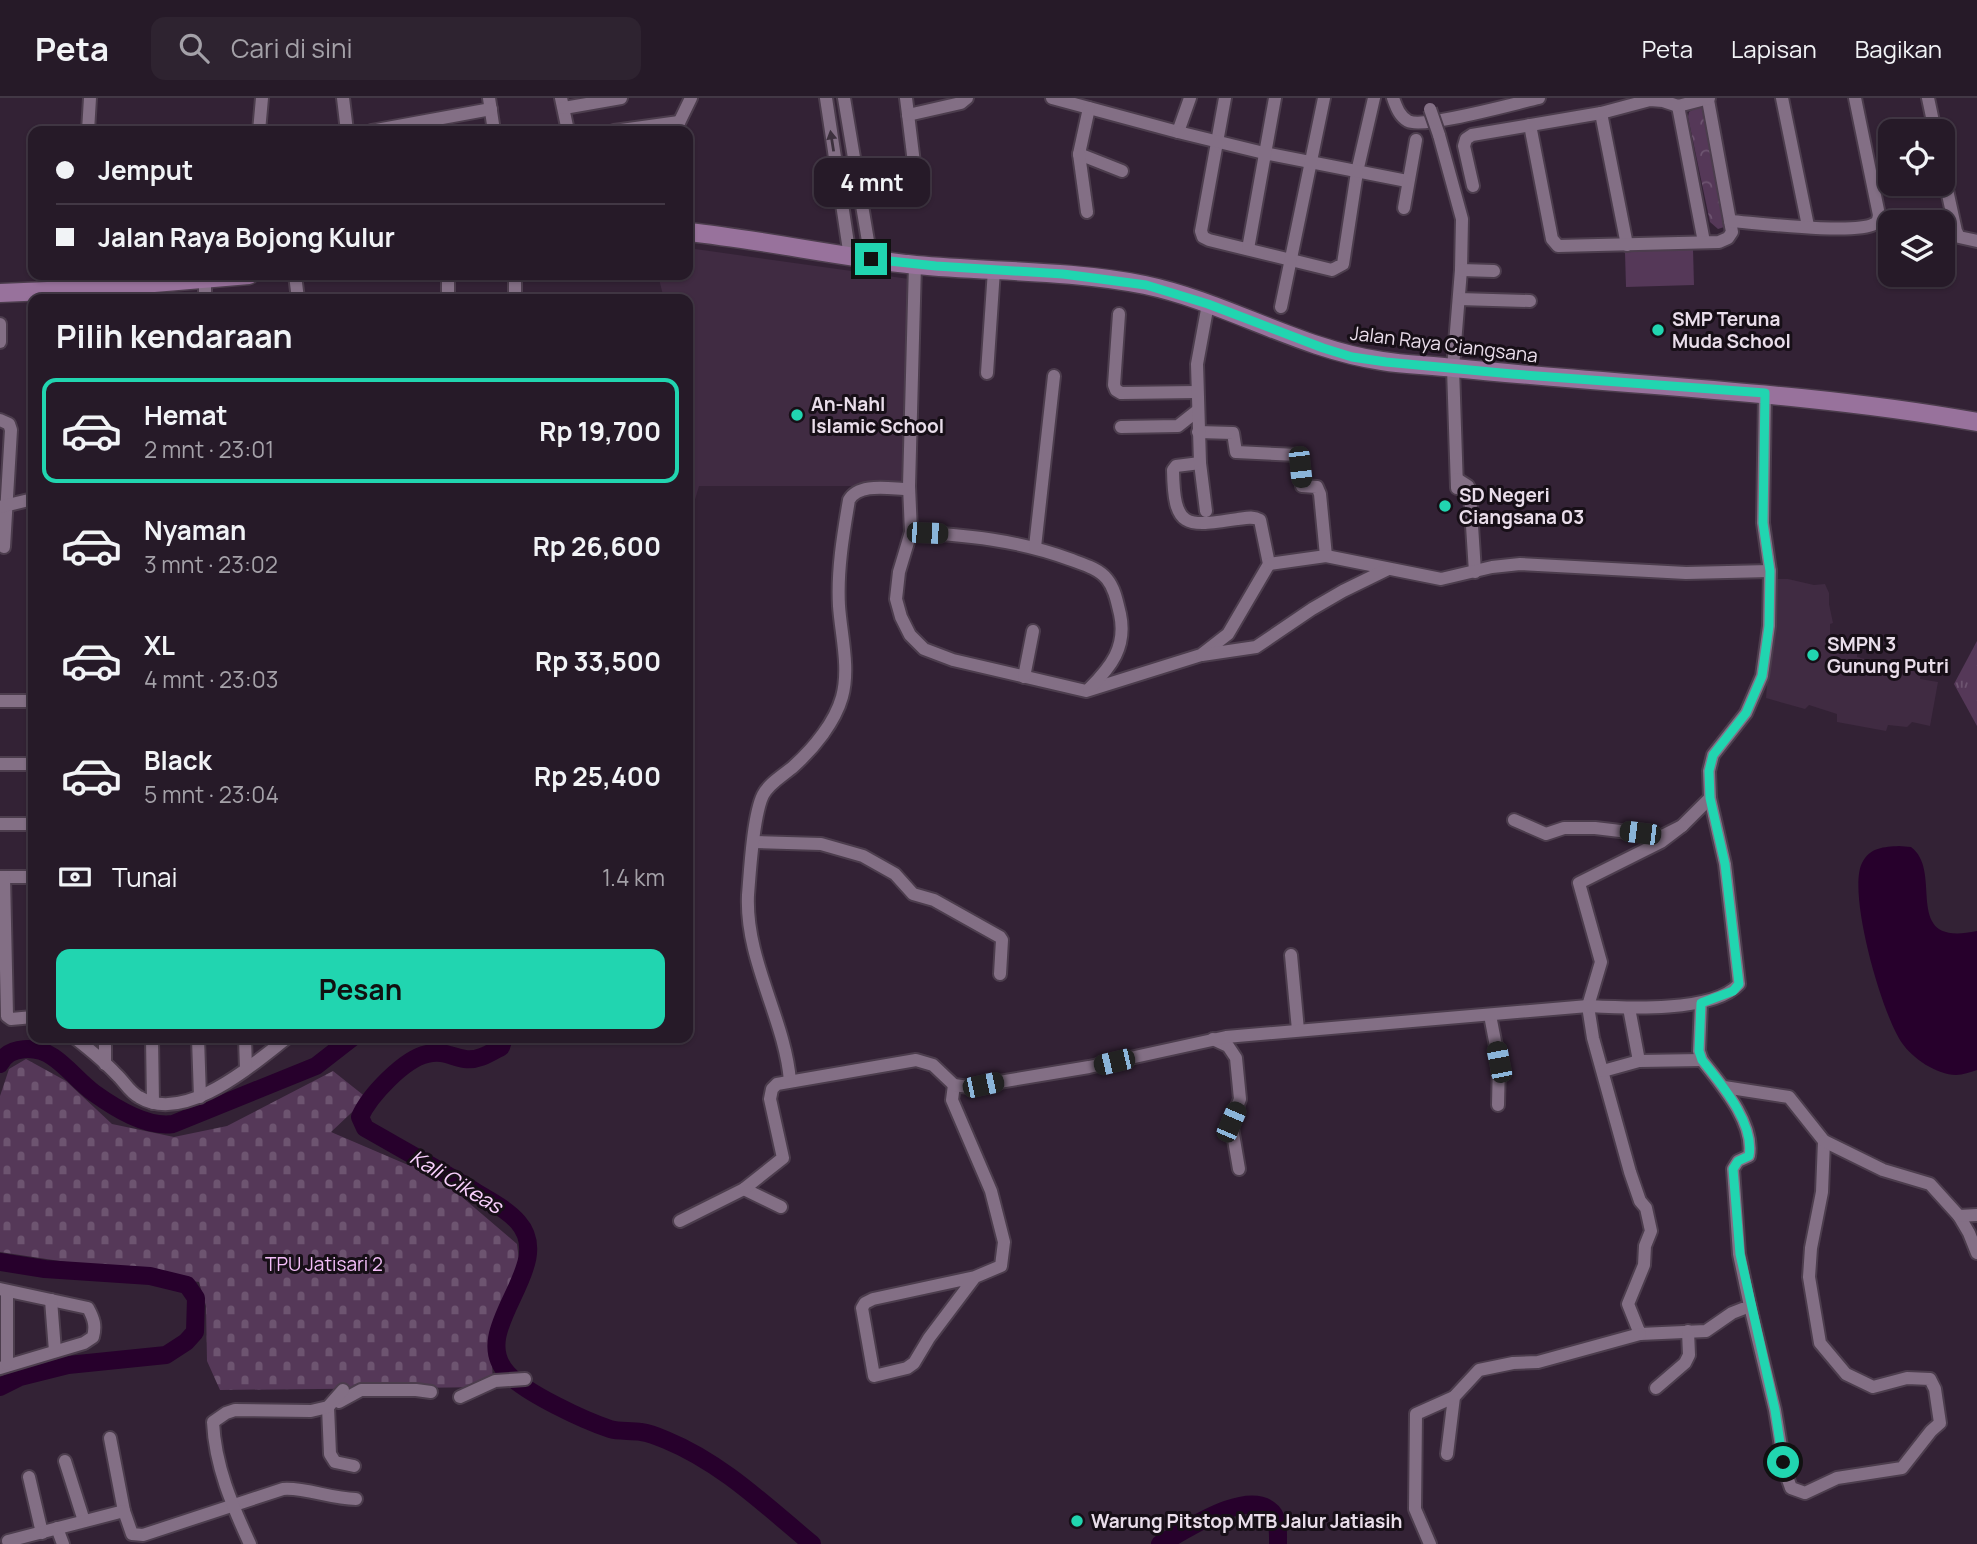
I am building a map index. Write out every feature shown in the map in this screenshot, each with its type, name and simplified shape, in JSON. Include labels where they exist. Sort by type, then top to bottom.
[{"type":"main road","name":"Jalan Raya Ciangsana","points":[[693,233],[850,257],[1063,274],[1126,282],[1177,293],[1352,357],[1512,374],[1765,393],[1977,422]]},
{"type":"main road","points":[[48,294],[72,282],[161,280]]},
{"type":"main road","points":[[0,293],[28,294]]},
{"type":"street","points":[[88,126],[90,98]]},
{"type":"street","points":[[259,126],[262,98]]},
{"type":"street","points":[[343,98],[346,126]]},
{"type":"street","points":[[567,126],[563,103],[621,98]]},
{"type":"street","points":[[677,126],[691,98]]},
{"type":"street","points":[[825,98],[850,257]]},
{"type":"street","points":[[844,98],[871,259]]},
{"type":"street","points":[[906,98],[916,179]]},
{"type":"street","points":[[908,115],[961,103],[967,98]]},
{"type":"street","points":[[1052,98],[1264,153],[1408,181]]},
{"type":"street","points":[[1178,132],[1190,98]]},
{"type":"street","points":[[1225,98],[1201,232],[1203,237],[1332,270],[1343,264],[1357,172],[1374,98]]},
{"type":"street","points":[[1248,249],[1275,98]]},
{"type":"street","points":[[1281,307],[1324,98]]},
{"type":"street","points":[[1393,98],[1400,115],[1409,122],[1428,122],[1539,98]]},
{"type":"street","points":[[1782,98],[1808,226]]},
{"type":"street","points":[[1730,221],[1852,229],[1873,225],[1879,215],[1855,98]]},
{"type":"street","points":[[1928,98],[1932,119]]},
{"type":"street","points":[[1473,186],[1464,146],[1466,139],[1472,135],[1530,125],[1601,113],[1650,100],[1683,103],[1704,99],[1732,232],[1728,238],[1719,242],[1558,246],[1552,239],[1530,125]]},
{"type":"street","points":[[392,126],[490,103],[493,126]]},
{"type":"street","points":[[1683,103],[1704,243]]},
{"type":"street","points":[[1428,104],[1462,219],[1461,270],[1452,368],[1457,484],[1468,486],[1470,494],[1475,572]]},
{"type":"street","points":[[1087,212],[1079,154],[1089,108]]},
{"type":"street","points":[[1601,113],[1627,245]]},
{"type":"street","points":[[1404,208],[1416,141]]},
{"type":"street","points":[[1079,154],[1122,171]]},
{"type":"street","points":[[1948,196],[1959,237],[1977,241]]},
{"type":"street","points":[[915,264],[909,489],[911,532],[899,572],[896,599],[910,635],[924,649],[953,660],[1086,691],[1201,656],[1256,648],[1312,609],[1388,569]]},
{"type":"street","points":[[987,373],[994,270]]},
{"type":"street","points":[[1461,270],[1494,271]]},
{"type":"street","points":[[1459,299],[1531,301]]},
{"type":"street","points":[[1206,511],[1198,432],[1197,364],[1208,304]]},
{"type":"street","points":[[1119,314],[1114,385],[1116,390],[1121,393],[1197,392]]},
{"type":"street","points":[[0,324],[0,342]]},
{"type":"street","points":[[1035,547],[1054,376]]},
{"type":"street","points":[[680,1221],[744,1189],[783,1158],[770,1094],[777,1084],[916,1060],[933,1065],[954,1085],[969,1087],[1089,1067],[1213,1039],[1588,1006],[1629,1008],[1701,1003],[1733,991],[1739,984],[1725,864],[1710,798],[1709,771],[1713,755],[1746,713],[1762,676],[1769,626],[1770,571],[1763,523],[1765,393]]},
{"type":"street","points":[[1121,427],[1178,426],[1197,411]]},
{"type":"street","points":[[0,421],[9,424],[11,430],[4,474],[4,547]]},
{"type":"street","points":[[1198,432],[1233,433],[1236,452],[1298,455],[1302,486],[1317,487],[1320,494],[1326,556]]},
{"type":"street","points":[[1200,463],[1176,466],[1173,470],[1177,511],[1183,519],[1203,524],[1255,517],[1260,520],[1269,564],[1228,634],[1201,656]]},
{"type":"street","points":[[790,1082],[749,920],[748,896],[758,811],[763,794],[797,764],[835,716],[843,694],[845,670],[839,592],[841,553],[849,500],[852,494],[864,489],[909,489]]},
{"type":"street","points":[[3,506],[28,500]]},
{"type":"street","points":[[911,532],[961,534],[1035,547],[1091,567],[1106,578],[1115,592],[1122,625],[1116,656],[1109,669],[1086,691]]},
{"type":"street","points":[[1269,564],[1326,556],[1441,579],[1520,564],[1686,573],[1770,571]]},
{"type":"street","points":[[1024,677],[1033,631]]},
{"type":"street","points":[[0,701],[28,701]]},
{"type":"street","points":[[0,764],[28,764]]},
{"type":"street","points":[[1640,1334],[1628,1304],[1644,1265],[1645,1246],[1651,1231],[1646,1208],[1640,1200],[1630,1172],[1593,1038],[1588,1006],[1601,962],[1579,883],[1661,842],[1682,826],[1710,798]]},
{"type":"street","points":[[1514,820],[1546,834],[1564,828],[1595,828],[1662,836],[1682,826]]},
{"type":"street","points":[[0,824],[28,824]]},
{"type":"street","points":[[754,842],[821,844],[863,856],[895,874],[913,894],[934,900],[1000,937],[1000,974]]},
{"type":"street","points":[[28,877],[2,877],[4,1021],[28,1018]]},
{"type":"street","points":[[1291,955],[1298,1030]]},
{"type":"street","points":[[1701,1003],[1699,1051],[1702,1060],[1724,1087],[1739,1112],[1750,1147],[1749,1156],[1738,1161],[1733,1169],[1740,1254],[1775,1410],[1785,1471],[1791,1488],[1805,1493],[1837,1478],[1902,1468],[1940,1423],[1935,1389],[1930,1379],[1907,1378],[1873,1387],[1846,1374],[1820,1343],[1809,1277],[1811,1248],[1822,1192],[1824,1141]]},
{"type":"street","points":[[1629,1008],[1639,1060]]},
{"type":"street","points":[[1490,1015],[1499,1062],[1498,1105]]},
{"type":"street","points":[[1213,1039],[1228,1046],[1236,1058],[1240,1099],[1231,1122],[1239,1169]]},
{"type":"street","points":[[81,1043],[105,1063],[133,1093],[153,1103],[181,1102],[200,1097],[246,1069],[280,1043]]},
{"type":"street","points":[[105,1043],[105,1063]]},
{"type":"street","points":[[152,1043],[153,1103]]},
{"type":"street","points":[[198,1043],[200,1097]]},
{"type":"street","points":[[245,1043],[246,1069]]},
{"type":"street","points":[[1603,1071],[1639,1060],[1702,1060]]},
{"type":"street","points":[[954,1085],[953,1100],[991,1191],[1004,1242],[1001,1266],[975,1277],[873,1298],[865,1303],[862,1308],[874,1376],[907,1368],[914,1363],[929,1338],[975,1277]]},
{"type":"street","points":[[1724,1087],[1790,1097],[1824,1141],[1882,1170],[1930,1184],[1959,1216],[1977,1253]]},
{"type":"street","points":[[744,1189],[781,1207]]},
{"type":"street","points":[[1959,1216],[1977,1215]]},
{"type":"street","points":[[4,1290],[51,1300],[88,1308],[94,1318],[93,1337],[84,1343],[3,1366],[4,1290]]},
{"type":"street","points":[[51,1300],[55,1352]]},
{"type":"street","points":[[1430,1544],[1415,1509],[1416,1414],[1454,1397],[1479,1370],[1513,1363],[1538,1362],[1640,1334],[1706,1331],[1732,1313],[1750,1306]]},
{"type":"street","points":[[1656,1388],[1685,1363],[1689,1355],[1688,1331]]},
{"type":"street","points":[[460,1397],[495,1381],[525,1379]]},
{"type":"street","points":[[343,1390],[330,1405],[330,1454],[335,1462],[354,1466]]},
{"type":"street","points":[[250,1544],[233,1506],[214,1440],[213,1422],[235,1410],[310,1411],[338,1402],[361,1390],[431,1392]]},
{"type":"street","points":[[1447,1454],[1454,1397]]},
{"type":"street","points":[[110,1438],[124,1511],[132,1534],[143,1535],[292,1488],[331,1498],[356,1499]]},
{"type":"street","points":[[65,1461],[84,1521]]},
{"type":"street","points":[[29,1477],[42,1533]]},
{"type":"street","points":[[6,1540],[124,1511]]},
{"type":"street","points":[[57,1528],[63,1544]]},
{"type":"shaded area","name":"An-Nahl Islamic School","points":[[693,249],[909,279],[904,486],[699,486],[693,506],[693,294],[663,294],[659,280],[693,280]]},
{"type":"shaded area","name":"SMPN 3 Gunung Putri","points":[[1775,579],[1825,584],[1829,593],[1833,623],[1830,624],[1830,633],[1831,639],[1835,640],[1835,652],[1839,654],[1845,645],[1857,653],[1857,657],[1921,673],[1920,679],[1938,682],[1930,726],[1912,722],[1907,727],[1888,725],[1886,731],[1837,722],[1837,714],[1809,705],[1805,709],[1766,698]]},
{"type":"shaded area","points":[[1911,847],[1920,858],[1925,873],[1927,905],[1931,918],[1939,929],[1953,933],[1977,931],[1977,1070],[1956,1075],[1926,1065],[1902,1043],[1885,1007],[1863,926],[1859,878],[1862,863],[1869,854],[1883,848]]},
{"type":"green space","points":[[1698,106],[1704,108],[1730,225],[1718,229],[1710,222],[1688,117],[1689,112]]},
{"type":"green space","points":[[1693,249],[1694,285],[1626,287],[1625,252]]},
{"type":"green space","points":[[1977,641],[1977,726],[1954,684]]},
{"type":"green space","name":"TPU Jatisari 2","points":[[26,1059],[66,1081],[112,1124],[174,1137],[227,1126],[333,1071],[367,1098],[331,1132],[408,1165],[415,1163],[462,1197],[517,1244],[520,1269],[491,1336],[493,1387],[220,1390],[207,1361],[206,1306],[199,1282],[0,1252],[0,1096],[9,1069]]},
{"type":"waterway","name":"Kali Cikeas","points":[[0,1064],[10,1053],[24,1049],[46,1053],[102,1099],[121,1110],[152,1123],[173,1124],[316,1066],[346,1043]]},
{"type":"waterway","name":"Kali Cikeas","points":[[502,1043],[501,1047],[475,1059],[438,1053],[418,1057],[388,1080],[360,1117],[365,1128],[496,1204],[518,1222],[527,1240],[527,1259],[497,1338],[498,1357],[508,1374],[541,1397],[585,1419],[614,1430],[651,1434],[706,1461],[743,1486],[812,1544]]},
{"type":"waterway","name":"Kali Cikeas","points":[[0,1262],[45,1269],[150,1276],[187,1285],[196,1298],[195,1332],[186,1342],[166,1355],[68,1365],[20,1377],[0,1387]]},
{"type":"waterway","name":"Kali Cikeas","points":[[1160,1544],[1216,1514],[1248,1505],[1261,1506],[1272,1512],[1277,1523],[1278,1544]]},
{"type":"place","name":"SMP Teruna Muda School","points":[[1658,330]]},
{"type":"place","name":"An-Nahl Islamic School","points":[[797,415]]},
{"type":"place","name":"SD Negeri Ciangsana 03","points":[[1445,506]]},
{"type":"place","name":"SMPN 3 Gunung Putri","points":[[1813,655]]},
{"type":"place","name":"Warung Pitstop MTB Jalur Jatiasih","points":[[1077,1521]]},
{"type":"route","points":[[871,259],[1063,274],[1146,285],[1177,293],[1352,357],[1512,374],[1765,393],[1763,523],[1770,571],[1769,626],[1762,676],[1746,713],[1713,755],[1709,771],[1710,798],[1725,864],[1739,984],[1733,991],[1701,1003],[1699,1051],[1702,1060],[1724,1087],[1739,1112],[1750,1147],[1749,1156],[1738,1161],[1733,1169],[1740,1254],[1775,1410],[1783,1462]]}]
